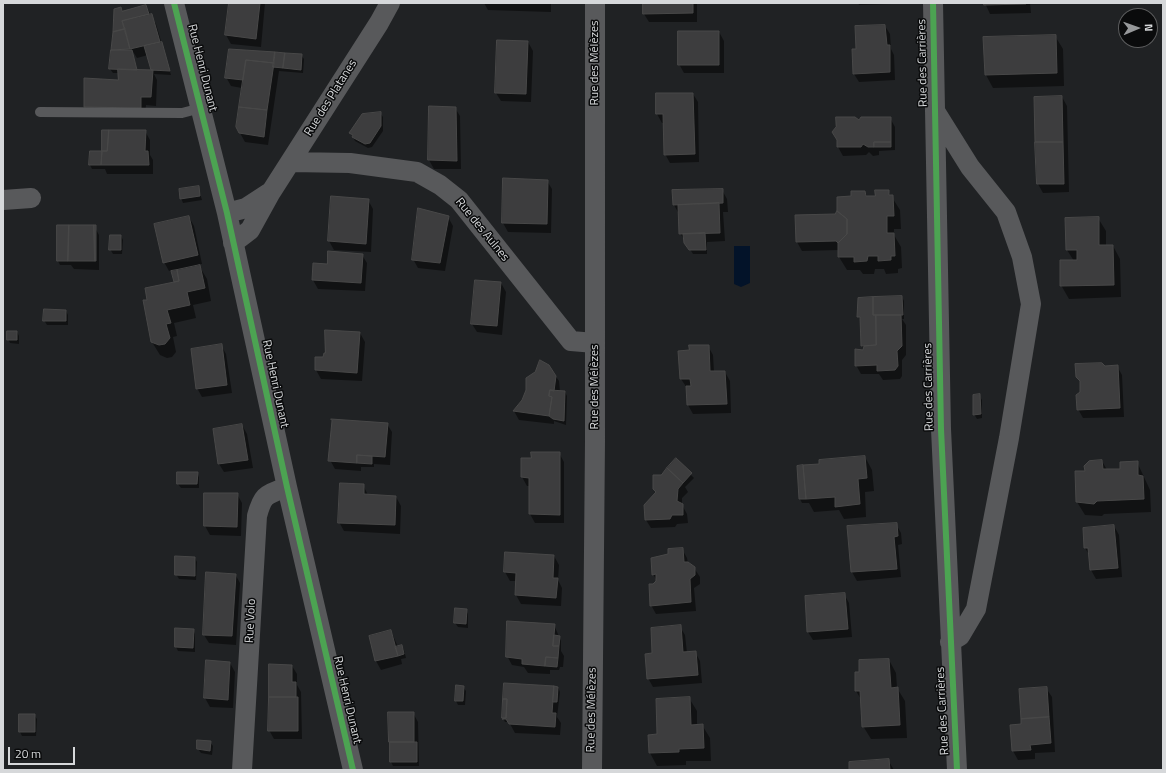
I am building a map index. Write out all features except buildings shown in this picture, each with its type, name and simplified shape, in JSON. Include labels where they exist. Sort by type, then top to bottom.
[{"type":"street","name":"Rue Henri Dunant","points":[[174,3],[227,213],[287,487],[352,770]]},
{"type":"street","name":"Rue des Platanes","points":[[233,243],[250,230],[271,192],[390,3]]},
{"type":"street","name":"Rue des Mélèzes","points":[[592,770],[595,343],[595,3]]},
{"type":"street","name":"Rue des Carrières","points":[[933,3],[941,429],[957,770]]},
{"type":"street","name":"Rue des Carrières","points":[[935,111],[970,167],[1006,212],[1022,257],[1031,304],[1009,438],[976,609],[960,636],[950,642]]},
{"type":"street","name":"Rue des Aulnes","points":[[291,162],[350,163],[417,172],[440,185],[459,200],[571,341],[595,343]]},
{"type":"street","name":"Rue des Platanes","points":[[227,213],[246,208],[271,192]]},
{"type":"street","points":[[3,200],[31,198]]},
{"type":"street","name":"Rue Volo","points":[[242,770],[257,516],[262,500],[270,493],[287,487]]},
{"type":"lane","points":[[40,112],[182,113],[201,108]]},
{"type":"water","points":[[734,246],[750,246],[750,283],[741,287],[734,284]]},
{"type":"cycle path","points":[[174,3],[227,213],[287,487],[353,770]]},
{"type":"cycle path","points":[[933,3],[941,429],[957,770]]}]
